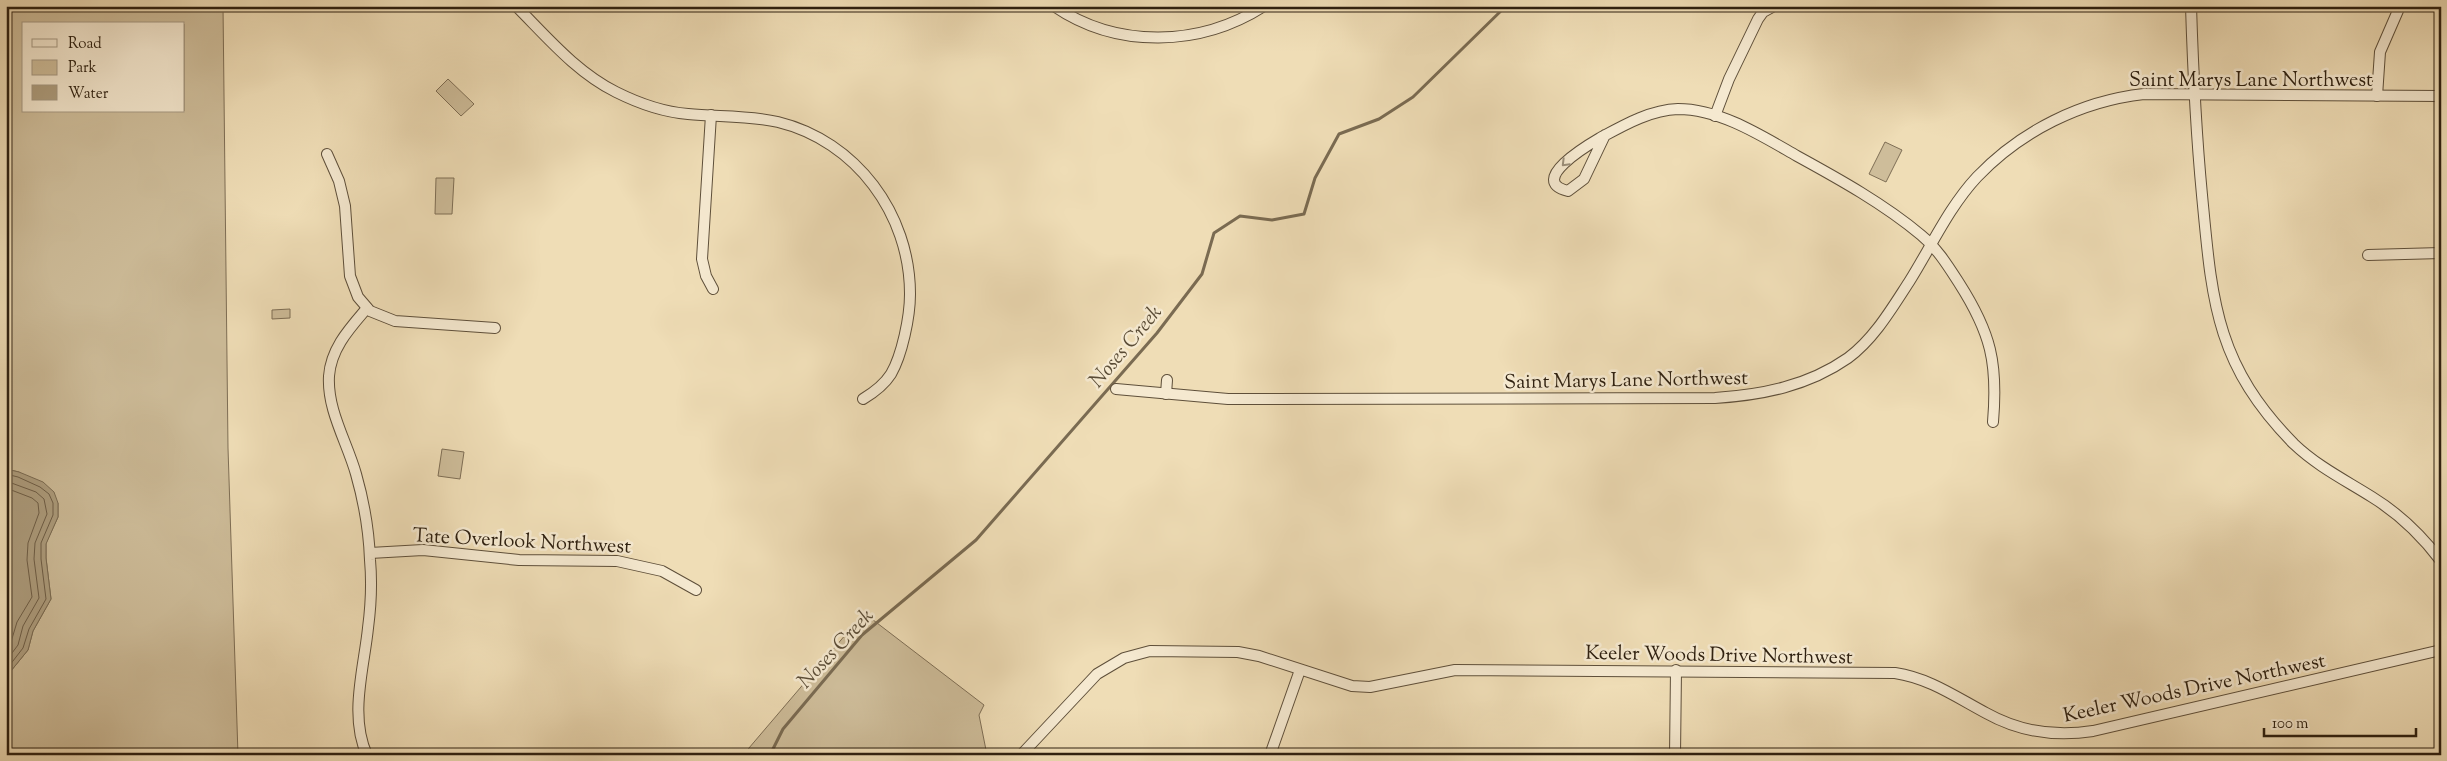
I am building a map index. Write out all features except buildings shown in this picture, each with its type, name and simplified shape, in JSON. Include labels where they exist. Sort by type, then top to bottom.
[{"type":"street","points":[[516,6],[573,63],[614,91],[643,103],[672,111],[758,118],[778,122],[814,135],[849,158],[875,187],[886,203],[894,221],[906,257],[909,276],[908,315],[891,373],[883,384],[863,399]]},
{"type":"street","points":[[1054,6],[1070,17],[1098,29],[1127,36],[1154,38],[1179,37],[1217,30],[1244,18],[1264,6]]},
{"type":"street","points":[[1715,116],[1729,79],[1763,9],[1774,6]]},
{"type":"street","points":[[2191,6],[2193,95],[2212,292],[2223,334],[2240,374],[2265,412],[2295,445],[2332,474],[2393,512],[2423,540],[2441,561]]},
{"type":"street","points":[[2377,96],[2377,70],[2380,52],[2400,6]]},
{"type":"street","name":"Saint Marys Lane Northwest","points":[[1116,389],[1217,398],[1262,399],[1715,398],[1764,393],[1814,377],[1855,352],[1888,314],[1956,205],[1978,177],[2010,150],[2052,122],[2085,106],[2122,96],[2144,94],[2441,96]]},
{"type":"street","points":[[1605,135],[1584,180],[1568,191],[1560,189],[1555,184],[1555,176],[1559,168],[1566,160],[1585,146],[1605,135],[1630,122],[1662,111],[1689,110],[1715,116],[1759,135],[1812,164],[1881,207],[1921,235],[1932,245],[1964,291],[1986,334],[1992,351],[1996,381],[1993,422]]},
{"type":"street","points":[[710,115],[702,259],[706,276],[713,289]]},
{"type":"street","points":[[327,154],[343,197],[348,226],[350,276],[358,297],[368,308],[375,314],[395,321],[495,328]]},
{"type":"street","points":[[2368,255],[2441,253]]},
{"type":"street","points":[[367,755],[361,740],[358,717],[369,617],[370,553],[367,522],[356,474],[332,402],[329,379],[332,363],[342,339],[368,308]]},
{"type":"street","points":[[1166,394],[1167,380]]},
{"type":"street","name":"Tate Overlook Northwest","points":[[370,553],[431,550],[519,560],[617,561],[662,571],[696,590]]},
{"type":"street","name":"Keeler Woods Drive Northwest","points":[[1021,755],[1097,674],[1124,658],[1150,651],[1238,652],[1259,656],[1352,686],[1370,687],[1455,670],[1676,670],[1879,673],[1911,676],[1933,684],[2014,726],[2040,733],[2062,734],[2093,730],[2441,650]]},
{"type":"street","points":[[1270,755],[1300,670]]},
{"type":"street","points":[[1675,755],[1676,670]]},
{"type":"green space","points":[[6,6],[223,6],[228,448],[238,755],[6,755],[6,677],[28,650],[33,631],[51,599],[46,543],[58,517],[58,503],[19,472],[6,469]]},
{"type":"green space","points":[[448,79],[474,104],[461,116],[436,91]]},
{"type":"green space","points":[[1885,142],[1902,150],[1886,182],[1869,174]]},
{"type":"green space","points":[[436,178],[454,178],[452,214],[435,214]]},
{"type":"green space","points":[[290,309],[290,318],[272,319],[272,310]]},
{"type":"green space","points":[[442,449],[464,452],[460,479],[438,476]]},
{"type":"green space","points":[[864,613],[984,705],[979,715],[987,755],[743,755]]},
{"type":"water","points":[[6,469],[43,482],[54,492],[58,503],[58,517],[46,544],[51,599],[33,631],[28,650],[6,677]]},
{"type":"waterway","name":"Noses Creek","points":[[770,755],[783,729],[862,635],[976,540],[1157,333],[1202,274],[1214,233],[1240,216],[1272,220],[1304,214],[1315,178],[1339,134],[1379,119],[1413,97],[1506,6]]}]
